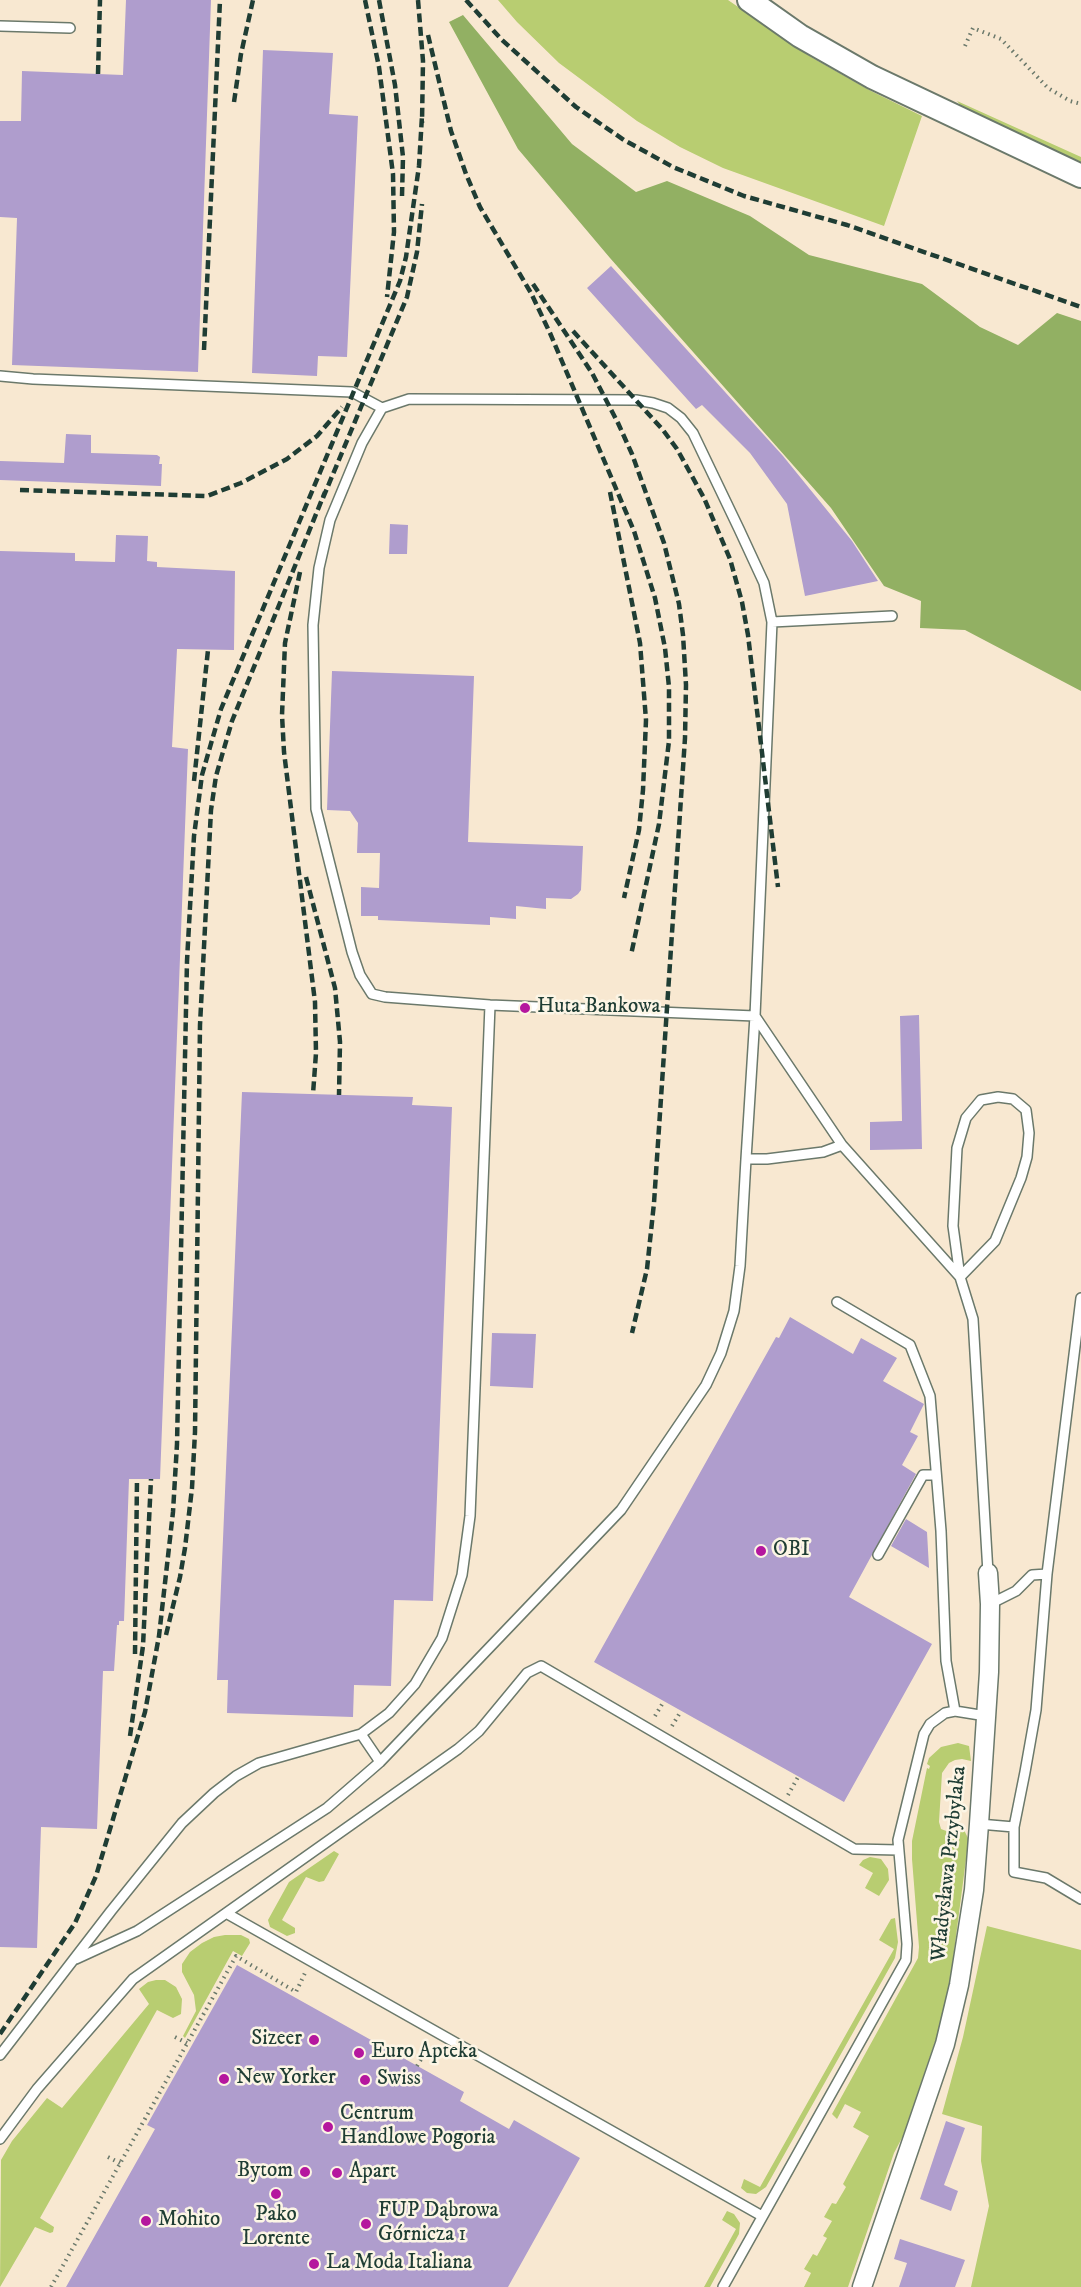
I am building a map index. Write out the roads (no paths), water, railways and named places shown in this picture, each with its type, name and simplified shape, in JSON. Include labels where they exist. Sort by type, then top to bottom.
[{"type":"street","points":[[749,0],[800,36],[872,77],[1081,176]]},
{"type":"street","name":"Władysława Przybylaka","points":[[862,2287],[945,2044],[959,1985],[974,1890],[979,1824],[989,1672],[988,1573]]},
{"type":"lane","points":[[0,26],[70,28]]},
{"type":"lane","points":[[0,376],[67,381],[352,392],[382,408]]},
{"type":"lane","points":[[75,1960],[147,1924],[327,1808],[380,1762],[621,1510],[706,1385],[721,1353],[734,1311],[740,1266],[755,1016],[772,622],[764,583],[693,434],[681,418],[668,408],[636,400],[409,399],[382,408],[362,443],[330,520],[319,568],[312,635],[316,809],[352,952],[360,975],[372,993],[385,997],[490,1005],[755,1016]]},
{"type":"lane","points":[[772,622],[892,615]]},
{"type":"lane","points":[[2,2050],[182,1823],[214,1793],[236,1776],[259,1763],[361,1734],[389,1713],[415,1684],[442,1638],[462,1575],[470,1516],[490,1005]]},
{"type":"lane","points":[[755,1016],[842,1145],[960,1277]]},
{"type":"lane","points":[[960,1277],[995,1240],[1021,1178],[1027,1157],[1029,1133],[1026,1110],[1014,1099],[998,1097],[981,1100],[966,1118],[957,1148],[953,1199],[953,1226],[960,1277],[973,1319],[988,1573]]},
{"type":"lane","points":[[746,1159],[767,1160],[824,1152],[842,1145]]},
{"type":"lane","points":[[1081,1298],[1047,1574],[1036,1710],[1014,1827],[1014,1872],[1046,1878],[1081,1899]]},
{"type":"lane","points":[[837,1302],[910,1345],[930,1395],[946,1661],[955,1712]]},
{"type":"lane","points":[[878,1555],[923,1475],[936,1475]]},
{"type":"lane","points":[[990,1604],[1016,1592],[1032,1575],[1047,1574]]},
{"type":"lane","points":[[0,2139],[37,2089],[125,1986],[458,1749],[478,1731],[527,1673],[541,1666],[854,1849],[898,1850]]},
{"type":"lane","points":[[723,2287],[906,1960],[907,1944],[898,1850],[902,1822],[924,1734],[936,1718],[945,1713],[986,1716]]},
{"type":"lane","points":[[361,1734],[380,1762]]},
{"type":"lane","points":[[979,1824],[1014,1827]]},
{"type":"lane","points":[[226,1914],[762,2216]]},
{"type":"railway","points":[[98,74],[100,0]]},
{"type":"railway","points":[[204,350],[220,0]]},
{"type":"railway","points":[[234,102],[241,54],[253,0]]},
{"type":"railway","points":[[365,0],[379,67],[393,174],[394,232],[387,297]]},
{"type":"railway","points":[[379,0],[395,85],[403,157],[402,196]]},
{"type":"railway","points":[[418,0],[423,61],[422,123]]},
{"type":"railway","points":[[466,0],[501,39],[576,107],[624,140],[673,167],[744,196],[847,225],[1081,307]]},
{"type":"railway","points":[[428,35],[451,131],[466,174],[480,207],[531,293],[550,333],[634,531],[655,598],[665,648],[669,687],[669,741],[659,824],[631,955]]},
{"type":"railway","points":[[0,2034],[75,1923],[96,1876],[145,1712],[159,1636],[173,1512],[177,1444],[187,961],[194,836],[202,775],[221,709],[400,281],[406,257],[419,166],[422,116]]},
{"type":"railway","points":[[323,498],[407,297],[417,252],[422,204]]},
{"type":"railway","points":[[533,284],[592,373],[632,454],[664,543],[679,604],[683,635],[686,685],[685,738],[654,1203],[647,1269],[632,1333]]},
{"type":"railway","points":[[573,331],[663,430],[677,449],[704,498],[730,559],[748,635],[778,887]]},
{"type":"railway","points":[[20,490],[207,496],[241,483],[287,459],[317,436],[342,407]]},
{"type":"railway","points":[[166,1635],[180,1577],[192,1488],[195,1432],[200,1025],[211,810],[216,776],[232,721],[325,492]]},
{"type":"railway","points":[[610,492],[640,643],[646,720],[639,830],[624,898]]},
{"type":"railway","points":[[300,572],[285,643],[282,715],[284,752],[315,1002],[316,1053],[313,1094]]},
{"type":"railway","points":[[194,781],[208,650]]},
{"type":"railway","points":[[306,877],[335,988],[340,1042],[339,1095]]},
{"type":"railway","points":[[135,1654],[137,1479]]},
{"type":"railway","points":[[130,1736],[143,1646],[151,1479]]},
{"type":"place","name":"Huta Bankowa","points":[[525,1008]]},
{"type":"place","name":"OBI","points":[[761,1551]]},
{"type":"place","name":"Sizeer","points":[[314,2040]]},
{"type":"place","name":"Euro Apteka","points":[[359,2053]]},
{"type":"place","name":"New Yorker","points":[[224,2079]]},
{"type":"place","name":"Swiss","points":[[365,2080]]},
{"type":"place","name":"Centrum Handlowe Pogoria","points":[[328,2127]]},
{"type":"place","name":"Bytom","points":[[305,2172]]},
{"type":"place","name":"Apart","points":[[337,2173]]},
{"type":"place","name":"Pako Lorente","points":[[276,2194]]},
{"type":"place","name":"Mohito","points":[[146,2221]]},
{"type":"place","name":"FUP Dąbrowa Górnicza 1","points":[[366,2224]]},
{"type":"place","name":"La Moda Italiana","points":[[314,2264]]}]
